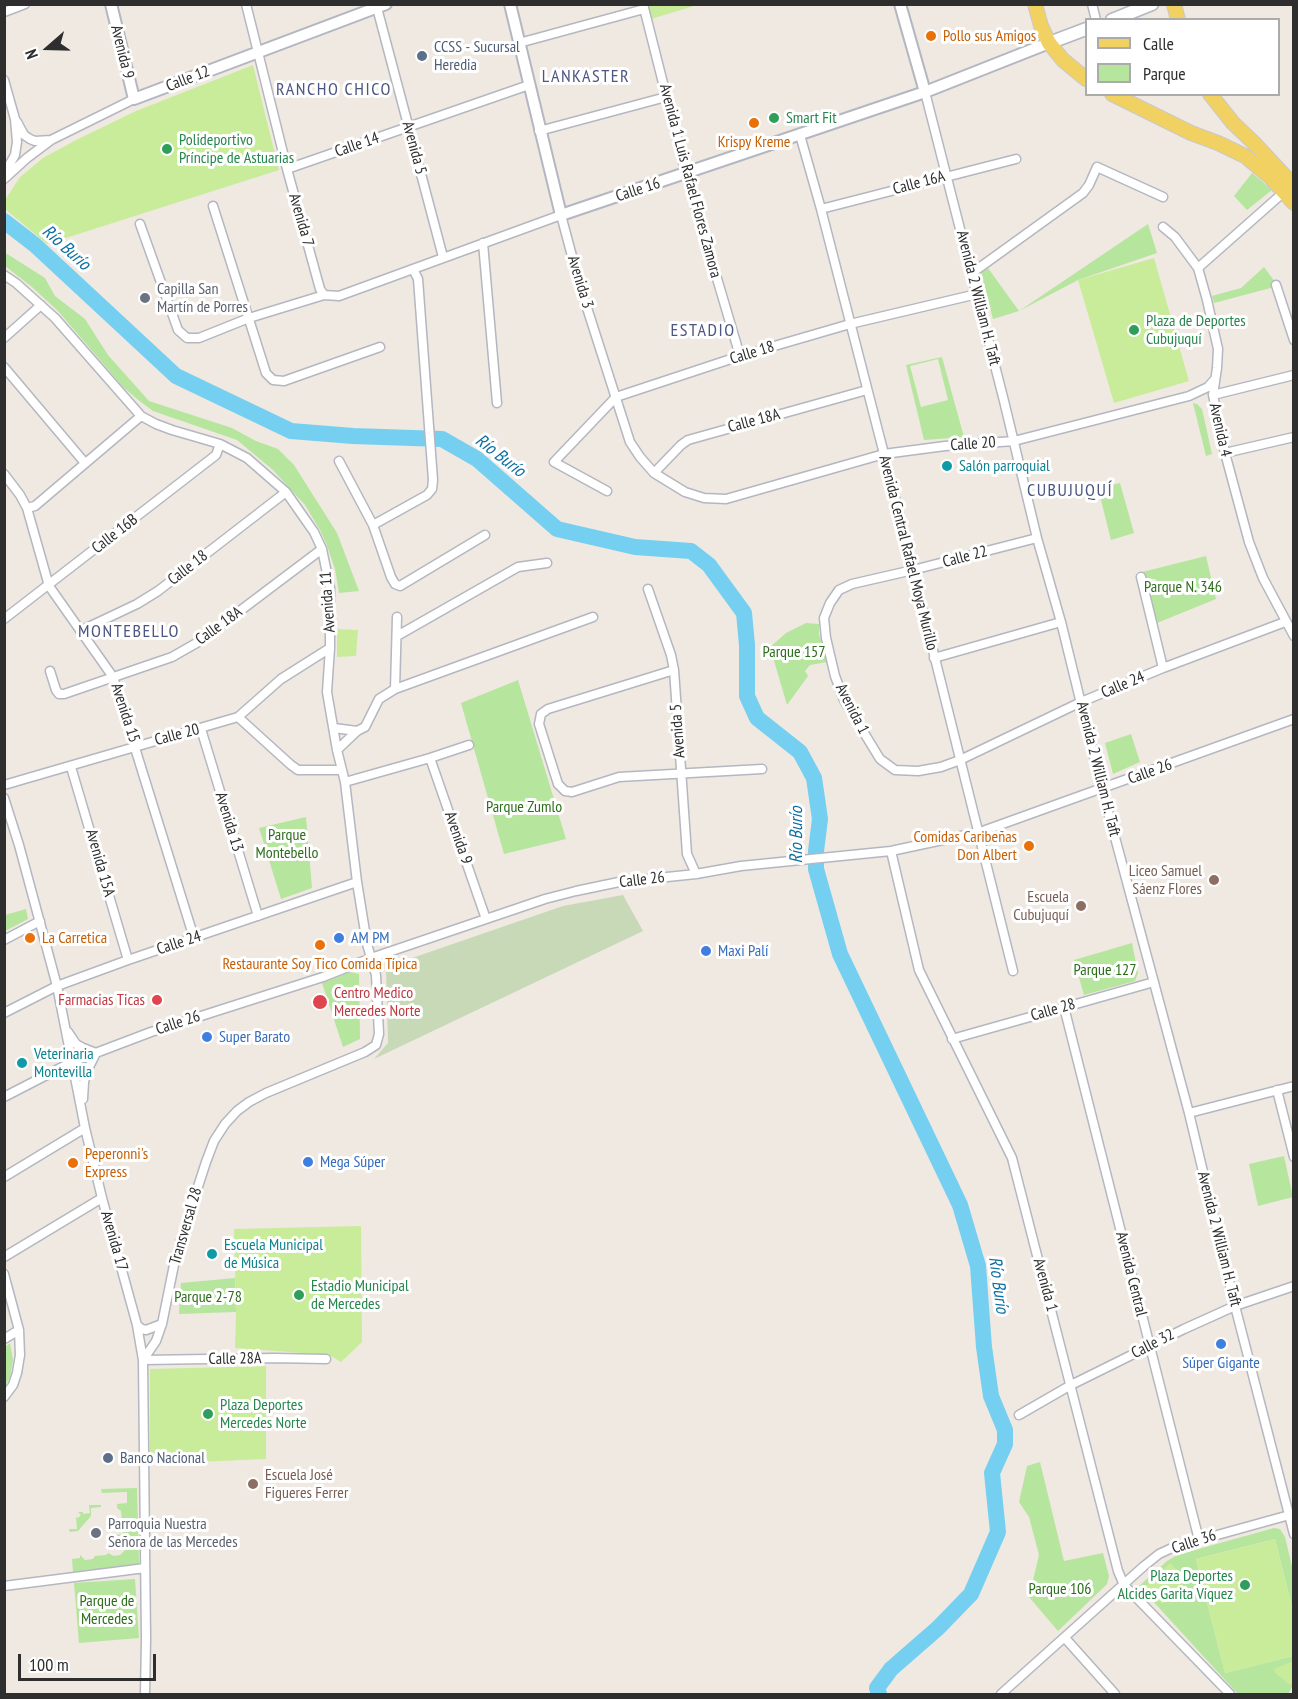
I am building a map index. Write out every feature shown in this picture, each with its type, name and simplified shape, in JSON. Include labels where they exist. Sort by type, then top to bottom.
[{"type":"main road","points":[[1035,4],[1049,43],[1063,60],[1085,78]]},
{"type":"main road","points":[[1117,18],[1152,4]]},
{"type":"main road","name":"Calle 16","points":[[1049,43],[1085,29]]},
{"type":"main road","points":[[1116,96],[1191,133],[1245,156],[1290,194]]},
{"type":"main road","points":[[1212,96],[1233,123],[1254,143],[1290,194]]},
{"type":"main road","points":[[1218,143],[1231,135],[1234,129],[1233,123]]},
{"type":"main road","points":[[1245,156],[1247,146],[1254,143]]},
{"type":"street","points":[[4,12],[25,4]]},
{"type":"street","name":"Avenida 9","points":[[111,4],[134,99]]},
{"type":"street","name":"Avenida 7","points":[[246,4],[287,169],[320,289],[324,295]]},
{"type":"street","name":"Avenida 3","points":[[510,4],[539,131],[580,286],[630,442],[654,473],[668,483],[695,496],[726,499]]},
{"type":"street","name":"Avenida 2 William H. Taft","points":[[900,4],[972,273],[1102,789],[1189,1113],[1235,1306],[1291,1514],[1293,1534]]},
{"type":"street","name":"Calle 12","points":[[4,179],[51,140],[134,99],[380,6]]},
{"type":"street","name":"Avenida 5","points":[[380,6],[408,127],[443,257]]},
{"type":"street","points":[[519,43],[643,7]]},
{"type":"street","name":"Avenida 1 Luis Rafael Flores Zamora","points":[[643,7],[686,174],[740,356]]},
{"type":"street","name":"Calle 16","points":[[140,224],[178,330],[187,338],[199,338],[249,318],[324,295],[339,296],[561,215],[925,92],[1049,43]]},
{"type":"street","points":[[4,80],[15,119],[17,142],[15,155],[4,174]]},
{"type":"street","name":"Calle 14","points":[[287,169],[529,85]]},
{"type":"street","points":[[539,131],[666,97]]},
{"type":"street","points":[[15,119],[24,135],[30,139],[51,140]]},
{"type":"street","name":"Avenida Central Rafael Moya Murillo","points":[[800,135],[884,454],[1013,971]]},
{"type":"street","name":"Calle 16A","points":[[821,209],[1016,159]]},
{"type":"street","points":[[972,273],[1083,193],[1097,167],[1163,198]]},
{"type":"street","points":[[1198,268],[1290,194]]},
{"type":"street","points":[[213,206],[266,373],[273,380],[284,381],[380,347]]},
{"type":"street","name":"Avenida 4","points":[[1163,227],[1175,237],[1198,268],[1218,349],[1212,395],[1225,453],[1249,542],[1263,578],[1293,636]]},
{"type":"street","points":[[483,243],[497,404]]},
{"type":"street","points":[[373,525],[427,495],[432,489],[418,279],[413,269]]},
{"type":"street","name":"Avenida 11","points":[[4,275],[41,305],[141,416],[171,430],[220,444],[248,459],[286,492],[314,532],[322,549],[330,588],[327,692],[345,782],[367,944],[376,975],[379,1034],[376,1045],[365,1052],[249,1102]]},
{"type":"street","points":[[1276,285],[1293,340]]},
{"type":"street","name":"Calle 18","points":[[607,491],[554,462],[616,397],[740,356],[850,324],[977,294]]},
{"type":"street","points":[[4,338],[41,305]]},
{"type":"street","points":[[4,367],[85,463]]},
{"type":"street","points":[[1212,395],[1293,375]]},
{"type":"street","name":"Calle 20","points":[[726,499],[884,454],[945,446],[1014,441],[1189,396],[1208,387],[1215,379]]},
{"type":"street","name":"Calle 18A","points":[[654,473],[688,440],[867,390]]},
{"type":"street","points":[[27,508],[35,506],[141,416]]},
{"type":"street","points":[[1225,453],[1293,437]]},
{"type":"street","name":"Calle 16B","points":[[4,620],[216,455],[220,444]]},
{"type":"street","points":[[339,461],[373,525],[395,584],[400,586],[485,535]]},
{"type":"street","name":"Avenida 15","points":[[4,474],[16,488],[27,508],[49,586],[113,677],[194,938]]},
{"type":"street","name":"Calle 18","points":[[82,630],[137,604],[158,591],[286,492]]},
{"type":"street","name":"Calle 22","points":[[830,603],[839,590],[852,584],[1037,538]]},
{"type":"street","name":"Calle 18A","points":[[50,671],[56,690],[64,694],[172,657],[192,646],[322,549]]},
{"type":"street","points":[[397,636],[518,567],[547,563]]},
{"type":"street","points":[[1141,577],[1163,668]]},
{"type":"street","name":"Avenida 5","points":[[648,590],[674,670],[687,854],[696,874]]},
{"type":"street","name":"Avenida 1","points":[[830,603],[824,618],[826,638],[841,692],[880,759],[896,770]]},
{"type":"street","points":[[395,689],[397,617]]},
{"type":"street","points":[[337,750],[357,731],[365,727],[379,699],[395,689],[593,617]]},
{"type":"street","points":[[934,658],[1061,622]]},
{"type":"street","name":"Calle 24","points":[[896,770],[918,771],[941,767],[960,760],[1081,702],[1285,622]]},
{"type":"street","name":"Calle 20","points":[[4,785],[238,717],[280,679],[330,648]]},
{"type":"street","points":[[674,670],[548,709],[541,714],[539,724],[558,784],[565,791],[572,792],[619,777],[762,769]]},
{"type":"street","points":[[238,717],[298,770],[342,770]]},
{"type":"street","name":"Calle 26","points":[[4,1097],[72,1062],[151,1032],[323,977],[371,958],[576,891],[619,882],[696,874],[741,866],[891,851],[980,832],[1293,719]]},
{"type":"street","points":[[334,728],[357,731]]},
{"type":"street","name":"Avenida 13","points":[[201,729],[258,916]]},
{"type":"street","points":[[345,782],[469,745]]},
{"type":"street","name":"Avenida 9","points":[[430,758],[486,919]]},
{"type":"street","name":"Avenida 15A","points":[[71,767],[128,960]]},
{"type":"street","name":"Avenida 17","points":[[4,798],[57,986],[85,1128],[137,1325],[143,1360],[145,1695]]},
{"type":"street","name":"Avenida 1","points":[[891,851],[919,970],[1012,1158],[1118,1571],[1124,1585],[1230,1695]]},
{"type":"street","name":"Calle 24","points":[[4,1013],[57,986],[357,882]]},
{"type":"street","points":[[4,940],[40,921]]},
{"type":"street","name":"Calle 28","points":[[952,1038],[1154,982]]},
{"type":"street","name":"Avenida Central","points":[[1064,1007],[1199,1540]]},
{"type":"street","points":[[64,1024],[76,1044],[96,1053],[84,1082],[82,1111]]},
{"type":"street","points":[[1189,1113],[1293,1086]]},
{"type":"street","points":[[1277,1090],[1293,1157]]},
{"type":"street","name":"Transversal 28","points":[[143,1360],[156,1341],[162,1324],[175,1260],[214,1141],[225,1124],[249,1102]]},
{"type":"street","points":[[4,1177],[85,1128]]},
{"type":"street","points":[[4,1257],[102,1198]]},
{"type":"street","points":[[4,1274],[19,1330],[20,1355],[13,1385],[4,1397]]},
{"type":"street","name":"Calle 32","points":[[1019,1415],[1071,1385],[1150,1346],[1235,1306],[1293,1286]]},
{"type":"street","points":[[137,1325],[146,1330],[162,1324]]},
{"type":"street","points":[[4,1339],[19,1330]]},
{"type":"street","name":"Calle 28A","points":[[143,1360],[327,1359]]},
{"type":"street","name":"Calle 36","points":[[1001,1695],[1159,1554],[1174,1547],[1291,1514]]},
{"type":"street","points":[[4,1586],[145,1568]]},
{"type":"street","points":[[1065,1638],[1115,1695]]},
{"type":"green space","points":[[647,4],[697,5],[651,19]]},
{"type":"green space","name":"Polideportivo Príncipe de Astuarias","points":[[253,65],[279,170],[47,244],[5,209],[5,200],[20,177],[43,158],[136,111]]},
{"type":"green space","points":[[1252,173],[1272,190],[1247,210],[1234,196]]},
{"type":"green space","points":[[1148,224],[1157,253],[1078,280],[1019,311]]},
{"type":"green space","points":[[4,252],[45,278],[55,296],[85,319],[108,355],[149,401],[232,428],[256,441],[278,449],[294,465],[337,533],[359,591],[339,593],[335,569],[320,530],[305,505],[273,470],[237,440],[153,411],[137,399],[123,387],[58,311],[5,266]]},
{"type":"green space","name":"Plaza de Deportes Cubujuquí","points":[[1154,258],[1189,381],[1114,403],[1078,280]]},
{"type":"green space","points":[[1264,267],[1278,286],[1214,303],[1212,296],[1241,288]]},
{"type":"green space","points":[[988,268],[1019,311],[993,319],[981,272]]},
{"type":"green space","points":[[942,357],[964,437],[924,440],[906,365]],"holes":[[[938,359],[948,400],[921,407],[910,366]]]},
{"type":"green space","points":[[1193,403],[1202,409],[1212,454],[1206,456]]},
{"type":"green space","points":[[1120,483],[1134,533],[1111,540],[1098,488]]},
{"type":"green space","name":"Parque N. 346","points":[[1206,556],[1216,599],[1157,623],[1150,597],[1159,589],[1156,579],[1144,578],[1142,572]]},
{"type":"green space","name":"Parque 157","points":[[806,623],[819,624],[819,634],[827,662],[810,665],[805,671],[808,676],[787,705],[770,647],[786,633]]},
{"type":"green space","points":[[337,629],[358,630],[356,656],[337,657]]},
{"type":"green space","name":"Parque Zumlo","points":[[518,680],[566,839],[504,854],[461,703]]},
{"type":"green space","points":[[1131,734],[1140,762],[1113,774],[1105,743]]},
{"type":"green space","name":"Parque Montebello","points":[[306,817],[312,888],[281,899],[259,828]]},
{"type":"green space","points":[[623,895],[643,931],[374,1059],[388,1043],[386,967],[563,906]]},
{"type":"green space","points":[[26,909],[28,919],[5,931],[5,915]]},
{"type":"green space","name":"Parque 127","points":[[1132,943],[1138,973],[1135,981],[1084,995],[1074,960]]},
{"type":"green space","points":[[350,972],[359,974],[360,1039],[343,1047],[322,983]]},
{"type":"green space","points":[[1284,1156],[1293,1197],[1258,1206],[1249,1164]]},
{"type":"green space","name":"Estadio Municipal de Mercedes","points":[[361,1226],[362,1342],[341,1362],[329,1355],[235,1348],[234,1229]]},
{"type":"green space","name":"Parque 2-78","points":[[235,1278],[236,1312],[179,1314],[181,1283]]},
{"type":"green space","points":[[10,1343],[13,1360],[10,1377],[5,1387],[5,1347]]},
{"type":"green space","name":"Plaza Deportes Mercedes Norte","points":[[266,1366],[266,1459],[150,1464],[150,1369]]},
{"type":"green space","name":"Parque 106","points":[[1040,1462],[1064,1561],[1103,1553],[1109,1576],[1107,1584],[1058,1631],[1029,1597],[1039,1555],[1029,1517],[1019,1502],[1027,1466]]},
{"type":"green space","points":[[137,1488],[139,1563],[73,1572],[72,1559],[80,1558],[80,1555],[85,1560],[93,1559],[95,1556],[108,1553],[114,1556],[120,1555],[126,1549],[124,1540],[116,1535],[123,1534],[122,1525],[118,1525],[122,1520],[117,1504],[127,1503],[127,1492],[102,1493],[101,1489]]},
{"type":"green space","points":[[89,1505],[101,1505],[101,1507],[91,1508],[91,1516],[78,1531],[70,1532],[69,1529],[77,1529],[76,1517],[81,1515],[78,1512],[90,1513]]},
{"type":"green space","points":[[1274,1528],[1280,1529],[1285,1537],[1293,1571],[1293,1611],[1275,1539],[1196,1559],[1225,1673],[1293,1656],[1293,1686],[1288,1694],[1238,1694],[1139,1586],[1177,1555]]},
{"type":"green space","name":"Plaza Deportes Alcides Garita Víquez","points":[[1275,1539],[1293,1611],[1293,1656],[1225,1673],[1196,1559]]},
{"type":"green space","points":[[1170,1563],[1187,1580],[1162,1604],[1145,1587]]},
{"type":"green space","name":"Parque de Mercedes","points":[[135,1579],[139,1638],[79,1643],[74,1583]]},
{"type":"green space","points":[[1293,1661],[1293,1682],[1290,1685],[1274,1670]]},
{"type":"waterway","name":"Río Burío","points":[[4,221],[35,245],[176,376],[291,431],[442,439],[477,459],[557,529],[635,547],[691,551],[709,565],[744,613],[747,645],[747,696],[757,718],[800,752],[814,778],[820,819],[816,869],[840,954],[960,1205],[978,1266],[984,1347],[991,1396],[1005,1430],[1005,1444],[992,1473],[998,1532],[971,1594],[938,1628],[891,1669],[877,1688],[879,1694]]},
{"type":"place","name":"Pollo sus Amigos","points":[[931,36]]},
{"type":"place","name":"CCSS - Sucursal Heredia","points":[[422,56]]},
{"type":"place","name":"Smart Fit","points":[[774,118]]},
{"type":"place","name":"Krispy Kreme","points":[[754,123]]},
{"type":"place","name":"Polideportivo Príncipe de Astuarias","points":[[167,149]]},
{"type":"place","name":"Capilla San Martín de Porres","points":[[145,298]]},
{"type":"place","name":"Plaza de Deportes Cubujuquí","points":[[1134,330]]},
{"type":"place","name":"Salón parroquial","points":[[947,466]]},
{"type":"place","name":"Comidas Caribeñas Don Albert","points":[[1029,846]]},
{"type":"place","name":"Liceo Samuel Sáenz Flores","points":[[1214,880]]},
{"type":"place","name":"Escuela Cubujuquí","points":[[1081,906]]},
{"type":"place","name":"La Carretica","points":[[30,938]]},
{"type":"place","name":"AM PM","points":[[339,938]]},
{"type":"place","name":"Restaurante Soy Tico Comida Típica","points":[[320,945]]},
{"type":"place","name":"Maxi Palí","points":[[706,951]]},
{"type":"place","name":"Farmacias Ticas","points":[[157,1000]]},
{"type":"place","name":"Centro Medico Mercedes Norte","points":[[320,1002]]},
{"type":"place","name":"Super Barato","points":[[207,1037]]},
{"type":"place","name":"Veterinaria Montevilla","points":[[22,1063]]},
{"type":"place","name":"Mega Súper","points":[[308,1162]]},
{"type":"place","name":"Peperonni's Express","points":[[73,1163]]},
{"type":"place","name":"Escuela Municipal de Música","points":[[212,1254]]},
{"type":"place","name":"Estadio Municipal de Mercedes","points":[[299,1295]]},
{"type":"place","name":"Súper Gigante","points":[[1221,1344]]},
{"type":"place","name":"Plaza Deportes Mercedes Norte","points":[[208,1414]]},
{"type":"place","name":"Banco Nacional","points":[[108,1458]]},
{"type":"place","name":"Escuela José Figueres Ferrer","points":[[253,1484]]},
{"type":"place","name":"Parroquia Nuestra Señora de las Mercedes","points":[[96,1533]]},
{"type":"place","name":"Plaza Deportes Alcides Garita Víquez","points":[[1245,1585]]},
{"type":"district","name":"LANKASTER","points":[[586,77]]},
{"type":"district","name":"RANCHO CHICO","points":[[334,90]]},
{"type":"district","name":"ESTADIO","points":[[703,331]]},
{"type":"district","name":"CUBUJUQUÍ","points":[[1070,491]]},
{"type":"district","name":"MONTEBELLO","points":[[129,632]]}]
